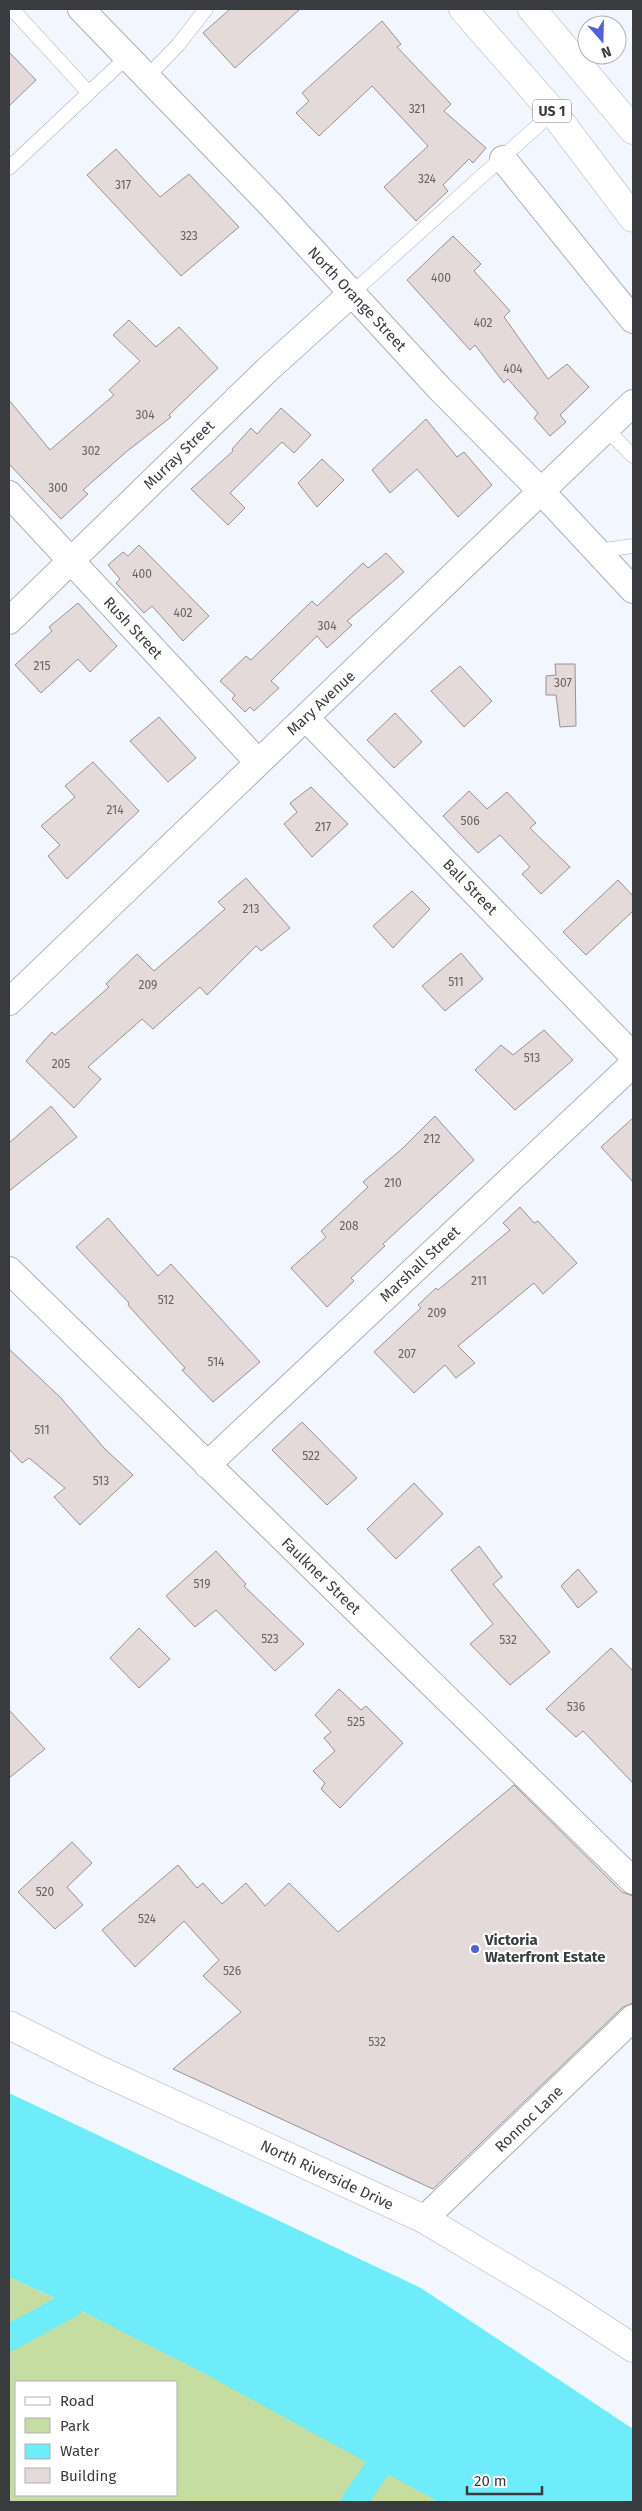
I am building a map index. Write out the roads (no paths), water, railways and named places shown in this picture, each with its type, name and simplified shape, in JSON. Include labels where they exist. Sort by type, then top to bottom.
[{"type":"street","name":"North Orange Street","points":[[81,9],[352,292],[440,389],[542,491],[633,590]]},
{"type":"street","name":"US 1","points":[[463,9],[553,112],[633,218]]},
{"type":"street","points":[[532,9],[633,130]]},
{"type":"street","points":[[504,159],[633,320]]},
{"type":"street","name":"Murray Street","points":[[9,621],[70,559],[266,371],[352,292]]},
{"type":"street","name":"Mary Avenue","points":[[9,1002],[80,936],[257,761],[306,718],[633,403]]},
{"type":"street","name":"Rush Street","points":[[9,494],[257,761]]},
{"type":"street","name":"Ball Street","points":[[306,718],[633,1056]]},
{"type":"street","name":"Marshall Street","points":[[207,1464],[633,1064]]},
{"type":"street","name":"Faulkner Street","points":[[9,1270],[633,1880]]},
{"type":"street","name":"Ronnoc Lane","points":[[424,2219],[633,2018]]},
{"type":"street","name":"North Riverside Drive","points":[[9,2024],[95,2068],[424,2219],[558,2299],[633,2348]]},
{"type":"lane","points":[[12,9],[89,93]]},
{"type":"lane","points":[[147,77],[178,45],[206,9]]},
{"type":"lane","points":[[9,168],[127,56]]},
{"type":"lane","points":[[352,292],[504,159],[553,112]]},
{"type":"lane","points":[[606,428],[633,456]]},
{"type":"lane","points":[[597,551],[633,546]]},
{"type":"water","points":[[9,2093],[421,2288],[633,2429],[633,2502],[439,2502],[207,2375],[70,2305],[9,2277]]},
{"type":"waterway","points":[[9,2338],[70,2305]]},
{"type":"waterway","points":[[354,2502],[378,2467]]},
{"type":"place","name":"Victoria Waterfront Estate","points":[[475,1949]]}]
